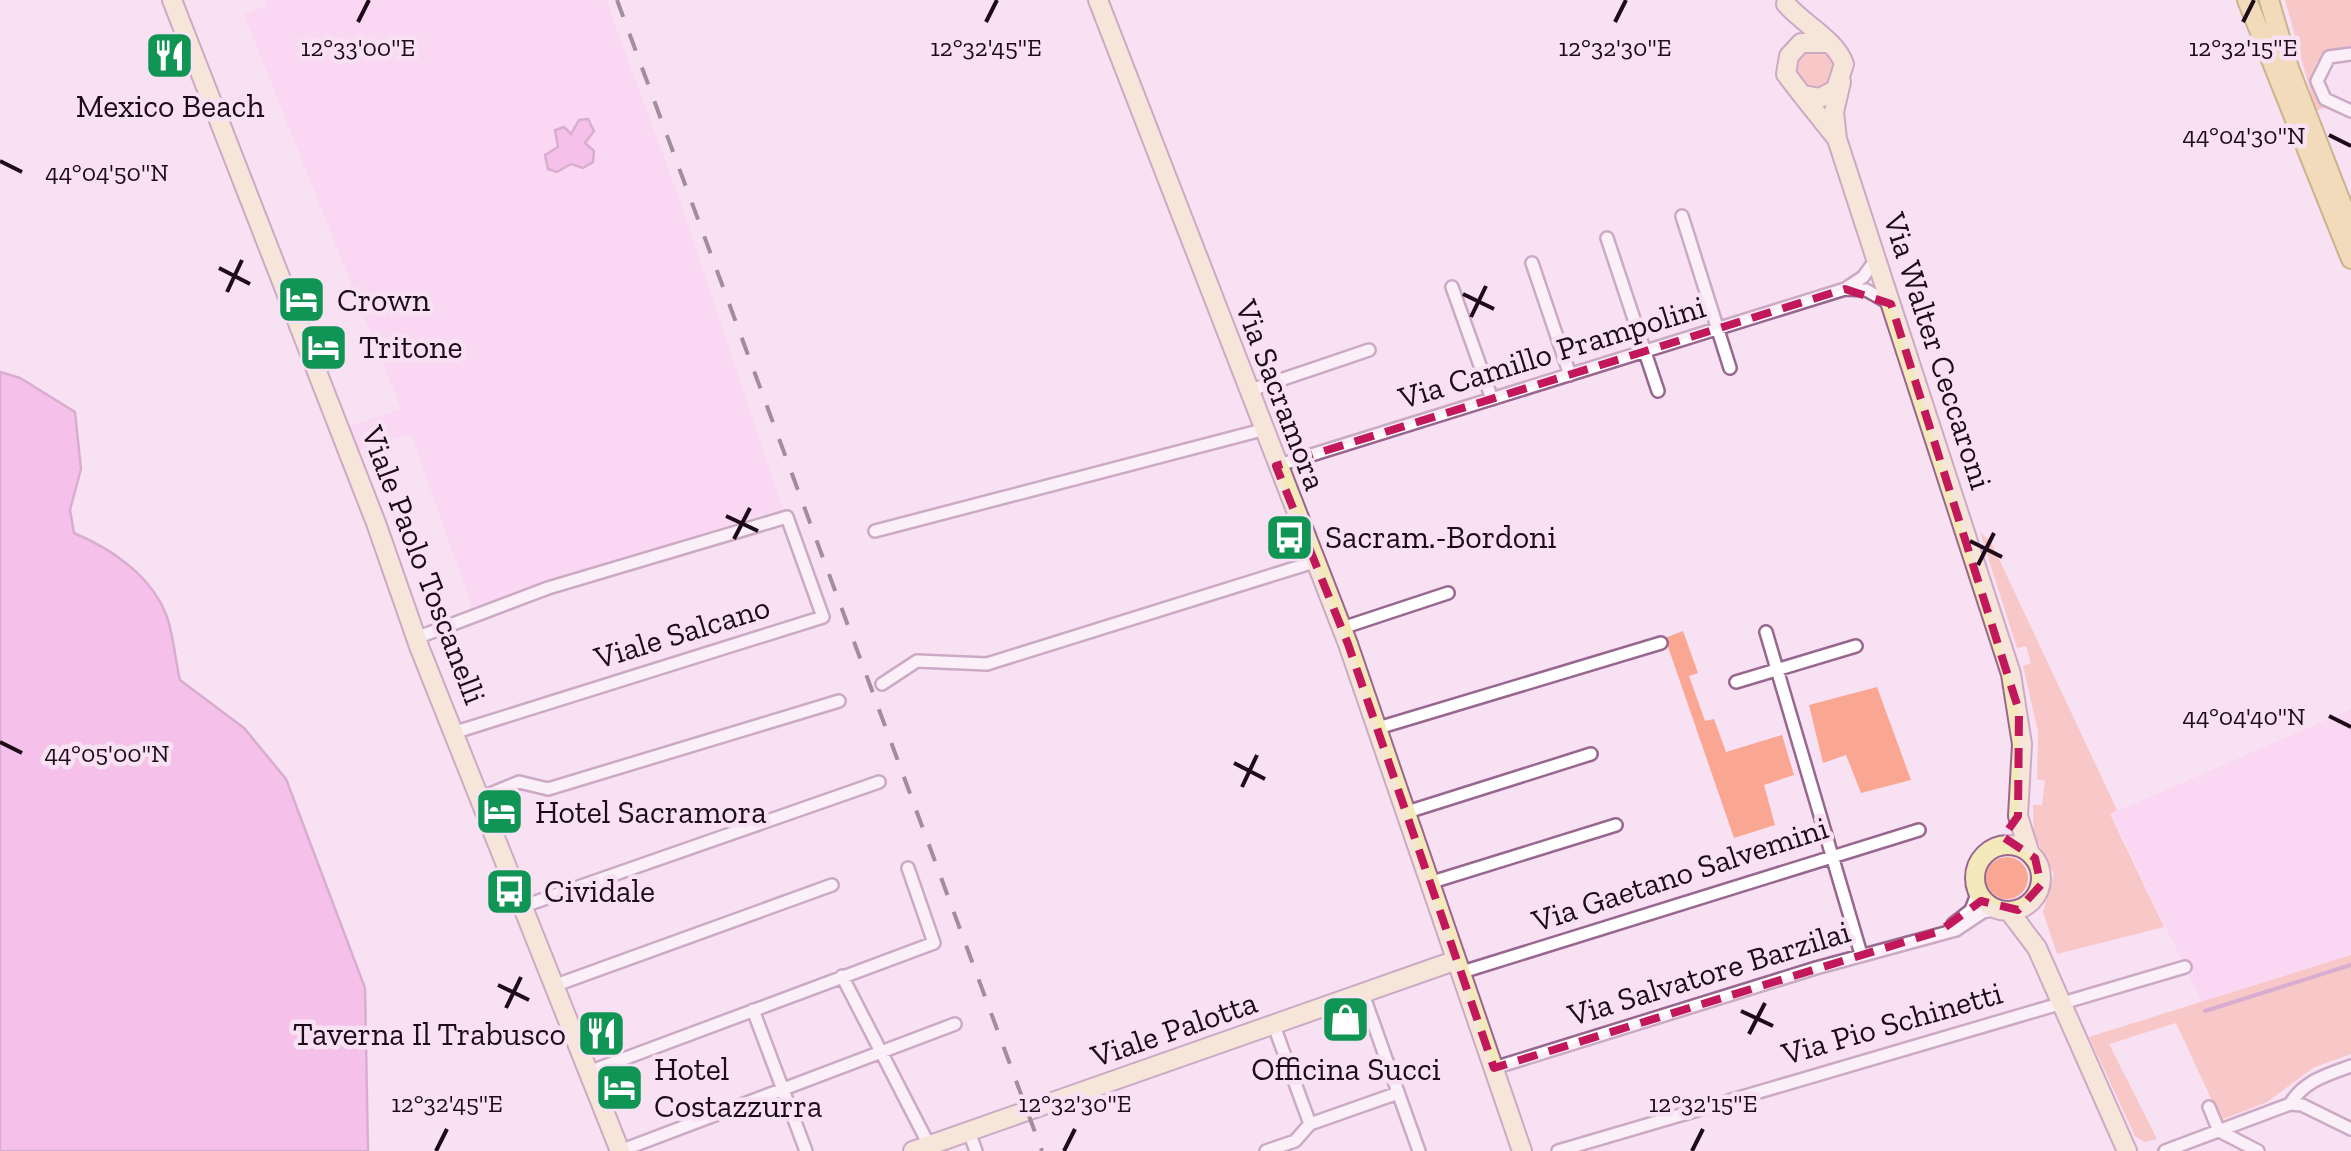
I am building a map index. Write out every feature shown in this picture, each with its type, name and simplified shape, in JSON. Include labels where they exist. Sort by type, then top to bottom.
[{"type":"main road","points":[[2247,0],[2283,70],[2351,228]]},
{"type":"main road","points":[[2256,0],[2351,259]]},
{"type":"main road","points":[[2269,0],[2283,70]]},
{"type":"street","name":"Viale Paolo Toscanelli","points":[[172,0],[376,522],[416,638],[483,797],[586,1073],[620,1151]]},
{"type":"street","name":"Via Sacramora","points":[[1098,0],[1342,628],[1522,1151]]},
{"type":"street","points":[[1785,2],[1828,42]]},
{"type":"street","name":"Via Walter Ceccaroni","points":[[1785,2],[1791,31],[1786,74],[1837,139]]},
{"type":"street","points":[[1789,56],[1801,43],[1828,42]]},
{"type":"street","name":"Via Walter Ceccaroni","points":[[1828,42],[1844,64],[1834,112],[1837,139],[2011,674],[2022,744],[2018,816],[2028,851]]},
{"type":"street","points":[[2351,54],[2329,57],[2318,73],[2320,91],[2335,105],[2351,112]]},
{"type":"street","points":[[1802,95],[1820,98],[1842,82]]},
{"type":"street","points":[[1682,216],[1730,368]]},
{"type":"street","points":[[1607,238],[1658,391]]},
{"type":"street","name":"Via Camillo Prampolini","points":[[1276,466],[1845,289],[1863,277],[1878,257]]},
{"type":"street","points":[[1532,263],[1570,375]]},
{"type":"street","points":[[1452,287],[1492,399]]},
{"type":"street","points":[[1845,289],[1866,290],[1891,304]]},
{"type":"street","points":[[1248,390],[1369,350]]},
{"type":"street","points":[[876,531],[1262,430]]},
{"type":"street","name":"Viale Salcano","points":[[416,638],[516,600],[787,517],[823,617],[456,732]]},
{"type":"street","points":[[882,684],[916,662],[987,664],[1314,562]]},
{"type":"street","points":[[1342,628],[1448,593]]},
{"type":"street","points":[[1766,632],[1862,954]]},
{"type":"street","points":[[1378,728],[1661,643]]},
{"type":"street","points":[[1736,682],[1856,646]]},
{"type":"street","points":[[483,797],[519,782],[548,789],[838,700]]},
{"type":"street","points":[[1404,812],[1591,754]]},
{"type":"street","points":[[524,906],[878,782]]},
{"type":"street","points":[[2018,816],[1977,865],[1978,892],[2003,910],[2037,948]]},
{"type":"street","points":[[1430,885],[1616,825]]},
{"type":"street","name":"Via Gaetano Salvemini","points":[[1456,967],[1919,830]]},
{"type":"street","points":[[1996,846],[2013,844],[2028,851],[2042,875],[2032,901],[2037,948],[2127,1151]]},
{"type":"street","points":[[1430,885],[1561,850]]},
{"type":"street","points":[[586,1073],[934,943],[908,868]]},
{"type":"street","points":[[556,986],[832,885]]},
{"type":"street","name":"Via Salvatore Barzilai","points":[[1940,931],[1971,910],[1978,892]]},
{"type":"street","points":[[2003,910],[2032,901]]},
{"type":"street","name":"Via Salvatore Barzilai","points":[[1494,1068],[1862,954],[1956,930],[2003,910]]},
{"type":"street","name":"Viale Palotta","points":[[921,1148],[1363,994],[1456,967]]},
{"type":"street","name":"Via Pio Schinetti","points":[[1558,1151],[2185,967]]},
{"type":"street","points":[[842,976],[921,1148]]},
{"type":"street","points":[[1363,994],[1419,1151]]},
{"type":"street","points":[[754,1010],[806,1151]]},
{"type":"street","points":[[620,1151],[955,1024]]},
{"type":"street","points":[[1274,1026],[1310,1124]]},
{"type":"street","points":[[2290,1104],[2298,1092],[2318,1078],[2351,1066]]},
{"type":"street","points":[[1266,1151],[1295,1141],[1310,1124],[1398,1092]]},
{"type":"street","points":[[2165,1151],[2290,1104],[2351,1129]]},
{"type":"street","points":[[2209,1107],[2220,1131],[2252,1150]]},
{"type":"street","points":[[969,1132],[976,1151]]},
{"type":"highlighted area","points":[[1845,289],[1891,304],[2019,711],[2018,816],[2003,837],[2035,858],[2041,885],[2018,910],[1981,901],[1940,931],[1494,1068],[1348,644],[1276,466]]},
{"type":"shaded area","points":[[266,0],[606,0],[678,195],[783,508],[472,607],[411,434],[357,451],[348,427],[401,409],[244,15],[267,5]]},
{"type":"shaded area","points":[[2285,0],[2351,0],[2351,50],[2331,52],[2316,63],[2313,84],[2326,107],[2316,111]]},
{"type":"shaded area","points":[[1816,48],[1831,54],[1837,69],[1831,84],[1816,90],[1801,84],[1795,69],[1801,54]]},
{"type":"shaded area","points":[[588,119],[594,131],[585,143],[594,151],[593,162],[583,168],[571,164],[557,172],[548,169],[545,155],[558,147],[555,130],[564,127],[571,134],[579,120]]},
{"type":"shaded area","points":[[0,372],[20,378],[75,412],[81,469],[70,510],[74,533],[116,556],[141,577],[167,617],[180,680],[244,728],[286,779],[365,988],[368,1151],[0,1151]]},
{"type":"shaded area","points":[[1980,532],[1991,542],[2117,810],[2110,814],[2164,927],[2057,954],[2043,912],[2054,874],[2034,835],[2033,805],[2042,805],[2045,781],[2037,779],[2038,732],[2023,666],[2031,663],[2026,646],[2017,648]]},
{"type":"shaded area","points":[[1683,631],[1698,673],[1689,676],[1705,721],[1714,719],[1726,752],[1782,735],[1794,775],[1764,785],[1775,825],[1734,838],[1665,638]]},
{"type":"shaded area","points":[[1877,687],[1911,780],[1861,793],[1846,755],[1823,763],[1809,705]]},
{"type":"shaded area","points":[[2351,709],[2351,955],[2202,1002],[2111,814]]},
{"type":"shaded area","points":[[2007,857],[2022,863],[2028,878],[2022,893],[2007,899],[1992,893],[1986,878],[1992,863]]},
{"type":"shaded area","points":[[2351,955],[2351,1054],[2313,1068],[2267,1102],[2221,1120],[2176,1023],[2109,1044],[2157,1139],[2144,1142],[2135,1136],[2089,1037]]},
{"type":"waterway","points":[[2205,1011],[2351,965]]},
{"type":"railway","points":[[617,0],[1042,1151]]},
{"type":"place","name":"Mexico Beach","points":[[170,56]]},
{"type":"place","name":"Crown","points":[[302,300]]},
{"type":"place","name":"Tritone","points":[[324,347]]},
{"type":"place","name":"Sacram.-Bordoni","points":[[1290,537]]},
{"type":"place","name":"Hotel Sacramora","points":[[500,812]]},
{"type":"place","name":"Cividale","points":[[509,891]]},
{"type":"place","name":"Officina Succi","points":[[1346,1019]]},
{"type":"place","name":"Taverna Il Trabusco","points":[[601,1034]]},
{"type":"place","name":"Hotel Costazzurra","points":[[619,1087]]}]
